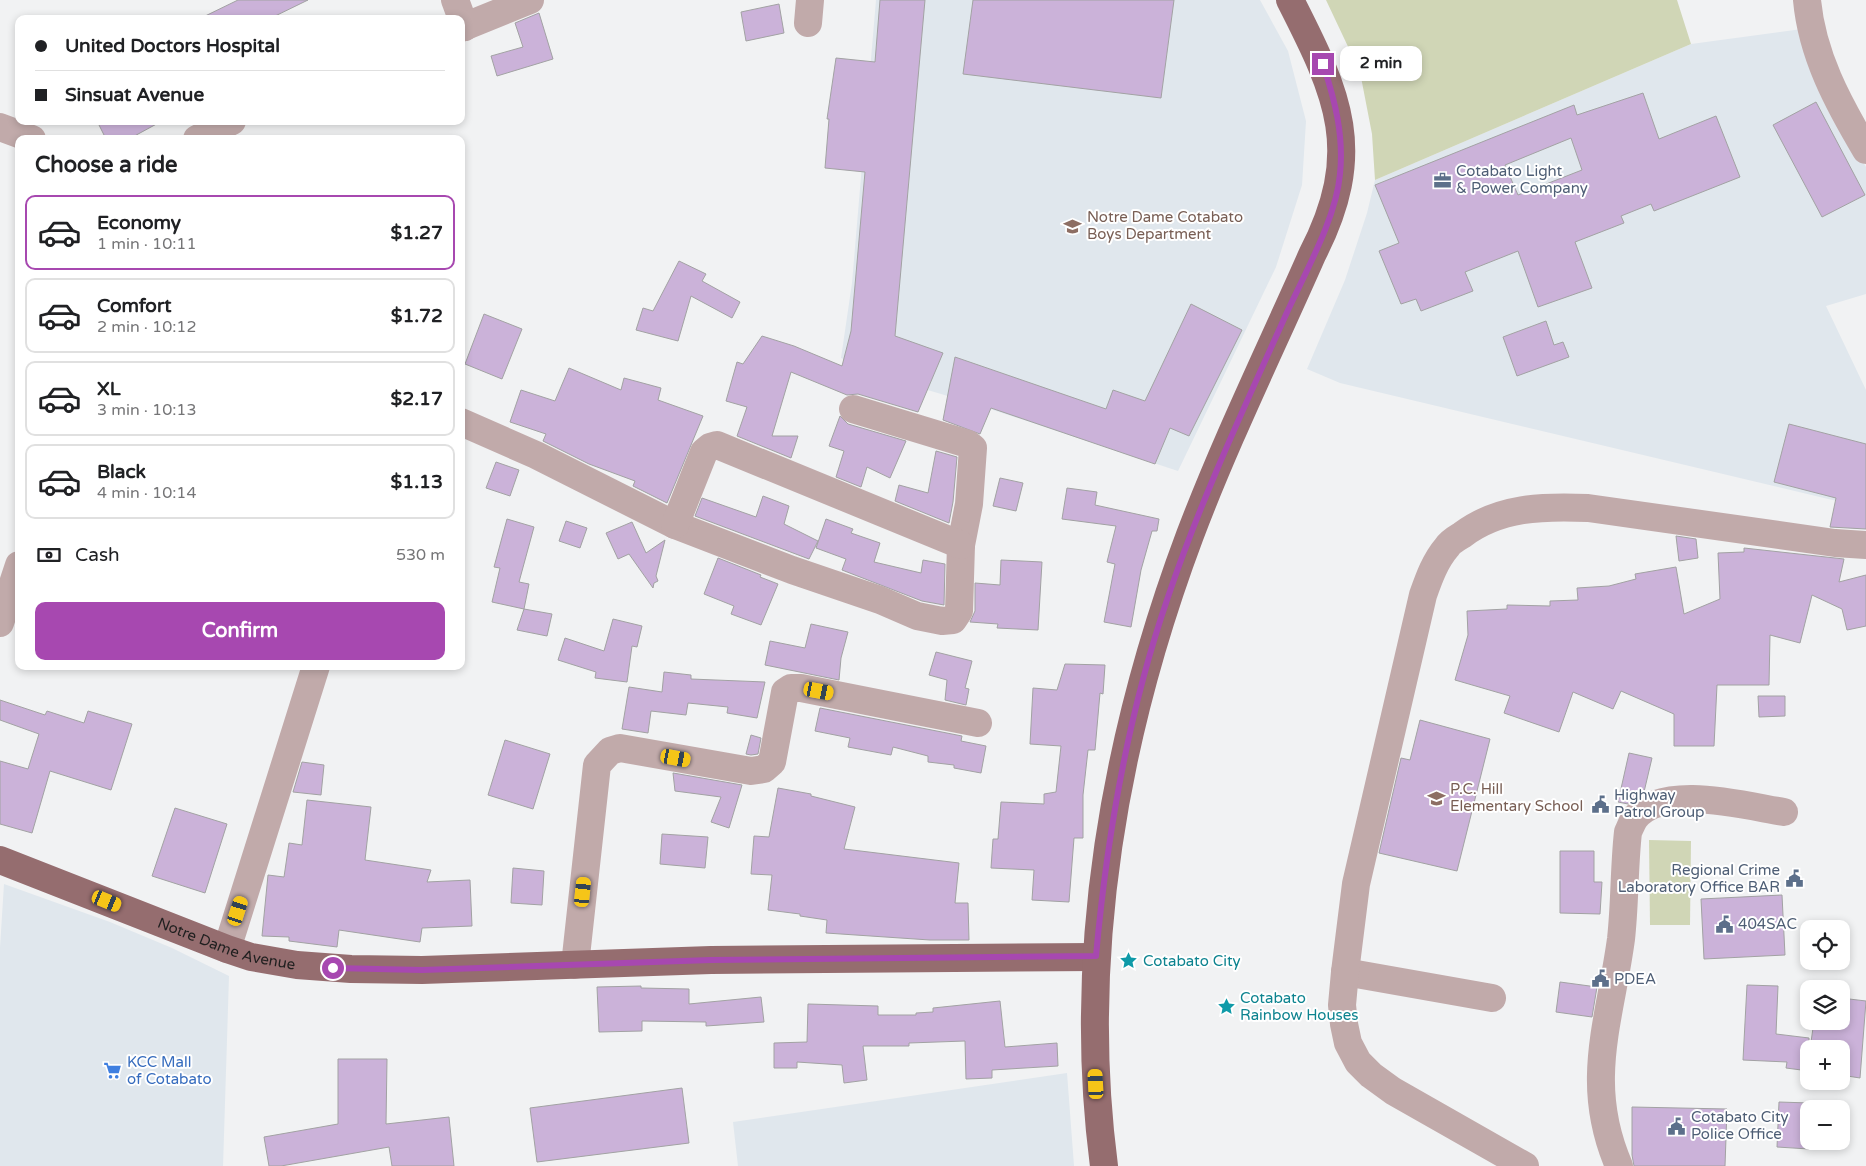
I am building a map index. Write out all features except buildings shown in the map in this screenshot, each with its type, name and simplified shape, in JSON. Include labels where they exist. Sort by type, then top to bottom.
[{"type":"main road","points":[[1104,1166],[1095,1057],[1096,956],[1110,833],[1133,722],[1159,623],[1195,523],[1312,255],[1328,224],[1340,177],[1342,144],[1337,108],[1323,64],[1290,0]]},
{"type":"main road","name":"Notre Dame Avenue","points":[[0,860],[227,949],[251,957],[297,965],[351,969],[432,970],[711,960],[1096,956]]},
{"type":"street","points":[[455,0],[459,15]]},
{"type":"street","points":[[465,26],[530,0]]},
{"type":"street","points":[[1808,0],[1814,43],[1825,71],[1866,150]]},
{"type":"street","points":[[205,135],[224,125]]},
{"type":"street","points":[[0,127],[21,135]]},
{"type":"street","points":[[465,424],[536,455],[675,525],[792,570],[880,600],[917,616],[942,621],[953,620],[959,611],[961,545],[969,504],[973,448],[968,444],[852,409]]},
{"type":"street","points":[[675,525],[704,452],[710,447],[717,445],[961,545]]},
{"type":"street","points":[[1525,1166],[1393,1091],[1371,1075],[1358,1062],[1348,1043],[1344,1024],[1342,1005],[1356,884],[1423,595],[1434,566],[1448,545],[1472,527],[1505,513],[1548,506],[1588,508],[1835,543],[1866,545]]},
{"type":"street","points":[[0,623],[15,576]]},
{"type":"street","points":[[227,949],[315,670]]},
{"type":"street","points":[[575,965],[597,765],[610,751],[620,748],[751,771],[764,769],[772,762],[785,692],[791,688],[978,723]]},
{"type":"street","points":[[1619,1166],[1610,1147],[1604,1121],[1600,1084],[1601,1059],[1604,1024],[1621,938],[1628,832],[1634,819],[1646,809],[1662,802],[1681,799],[1701,800],[1784,812]]},
{"type":"street","points":[[1345,972],[1492,998]]},
{"type":"shaded area","name":"Notre Dame Cotabato Boys Department","points":[[876,0],[1260,0],[1288,51],[1306,121],[1302,185],[1276,267],[1178,471],[978,405],[894,380],[841,358],[852,283]]},
{"type":"shaded area","name":"Cotabato Light & Power Company","points":[[1802,29],[1817,81],[1866,167],[1866,294],[1826,306],[1866,390],[1866,508],[1340,383],[1307,369],[1345,280],[1367,213],[1375,180],[1691,44]]},
{"type":"shaded area","name":"KCC Mall of Cotabato","points":[[4,884],[110,922],[172,948],[229,976],[223,1166],[0,1166],[0,948]]},
{"type":"shaded area","points":[[1067,1073],[1074,1166],[738,1166],[733,1122]]},
{"type":"green space","points":[[1326,0],[1677,0],[1691,44],[1375,180],[1372,134],[1360,72]]},
{"type":"green space","points":[[1649,840],[1691,841],[1690,925],[1650,925]]},
{"type":"place","name":"Cotabato Light & Power Company","points":[[1442,180]]},
{"type":"place","name":"Notre Dame Cotabato Boys Department","points":[[1073,226]]},
{"type":"place","name":"P.C. Hill Elementary School","points":[[1436,798]]},
{"type":"place","name":"Highway Patrol Group","points":[[1600,804]]},
{"type":"place","name":"Regional Crime Laboratory Office BAR","points":[[1794,879]]},
{"type":"place","name":"404SAC","points":[[1724,924]]},
{"type":"place","name":"Cotabato City","points":[[1129,961]]},
{"type":"place","name":"PDEA","points":[[1600,979]]},
{"type":"place","name":"Cotabato Rainbow Houses","points":[[1226,1007]]},
{"type":"place","name":"KCC Mall of Cotabato","points":[[113,1071]]},
{"type":"place","name":"Cotabato City Police Office","points":[[1677,1126]]},
{"type":"route","points":[[333,968],[422,970],[711,960],[1096,956],[1110,833],[1119,786],[1130,731],[1167,598],[1191,532],[1226,450],[1312,255],[1328,224],[1340,177],[1342,144],[1337,108],[1323,64]]}]
